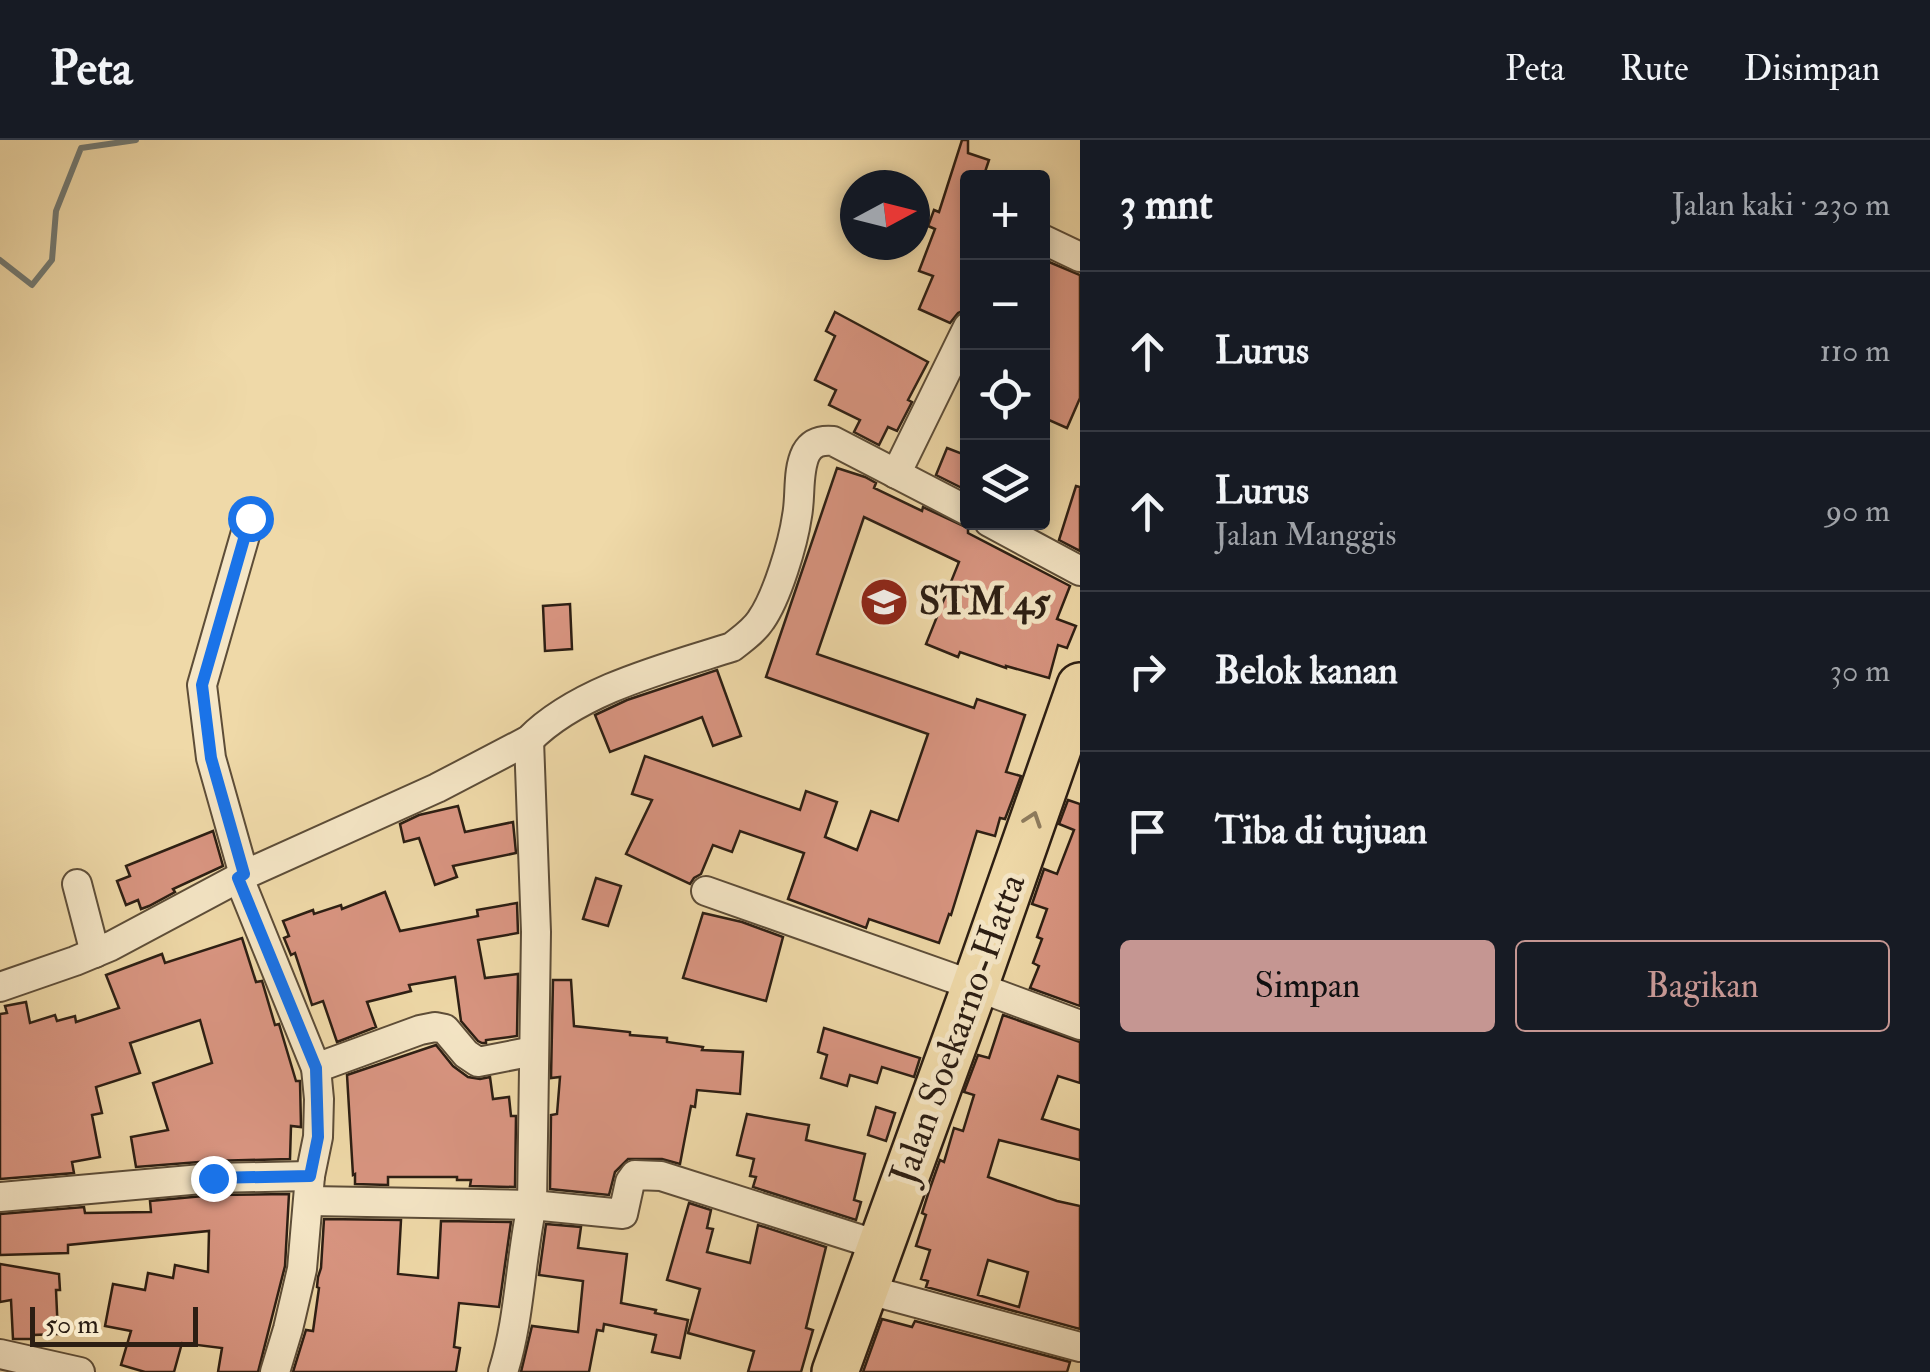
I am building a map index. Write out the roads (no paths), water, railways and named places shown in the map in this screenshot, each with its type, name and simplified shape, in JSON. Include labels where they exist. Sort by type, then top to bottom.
[{"type":"highway","name":"Jalan Soekarno-Hatta","points":[[835,1372],[1077,706]]},
{"type":"street","points":[[1050,243],[1080,258]]},
{"type":"street","points":[[896,474],[960,343]]},
{"type":"street","points":[[0,987],[95,953],[242,876],[437,788],[529,740],[577,704],[732,647],[761,620],[787,558],[798,516],[803,462],[814,444],[833,441],[960,507]]},
{"type":"street","points":[[250,518],[202,685],[211,758],[242,876],[316,1068],[318,1137],[302,1269],[275,1372]]},
{"type":"street","points":[[1004,530],[1080,570]]},
{"type":"street","points":[[503,1372],[532,1205],[536,932],[529,740]]},
{"type":"street","points":[[77,884],[95,953]]},
{"type":"street","points":[[706,892],[1080,1025]]},
{"type":"street","points":[[316,1068],[435,1027],[445,1029],[478,1062],[534,1050]]},
{"type":"street","points":[[0,1197],[213,1178],[623,1214],[635,1175],[661,1176],[881,1246]]},
{"type":"street","points":[[866,1290],[1080,1347]]},
{"type":"street","points":[[0,1354],[80,1372]]},
{"type":"waterway","points":[[0,260],[32,285],[52,260],[56,211],[81,148],[136,140]]},
{"type":"place","name":"STM 45","points":[[884,602]]}]
